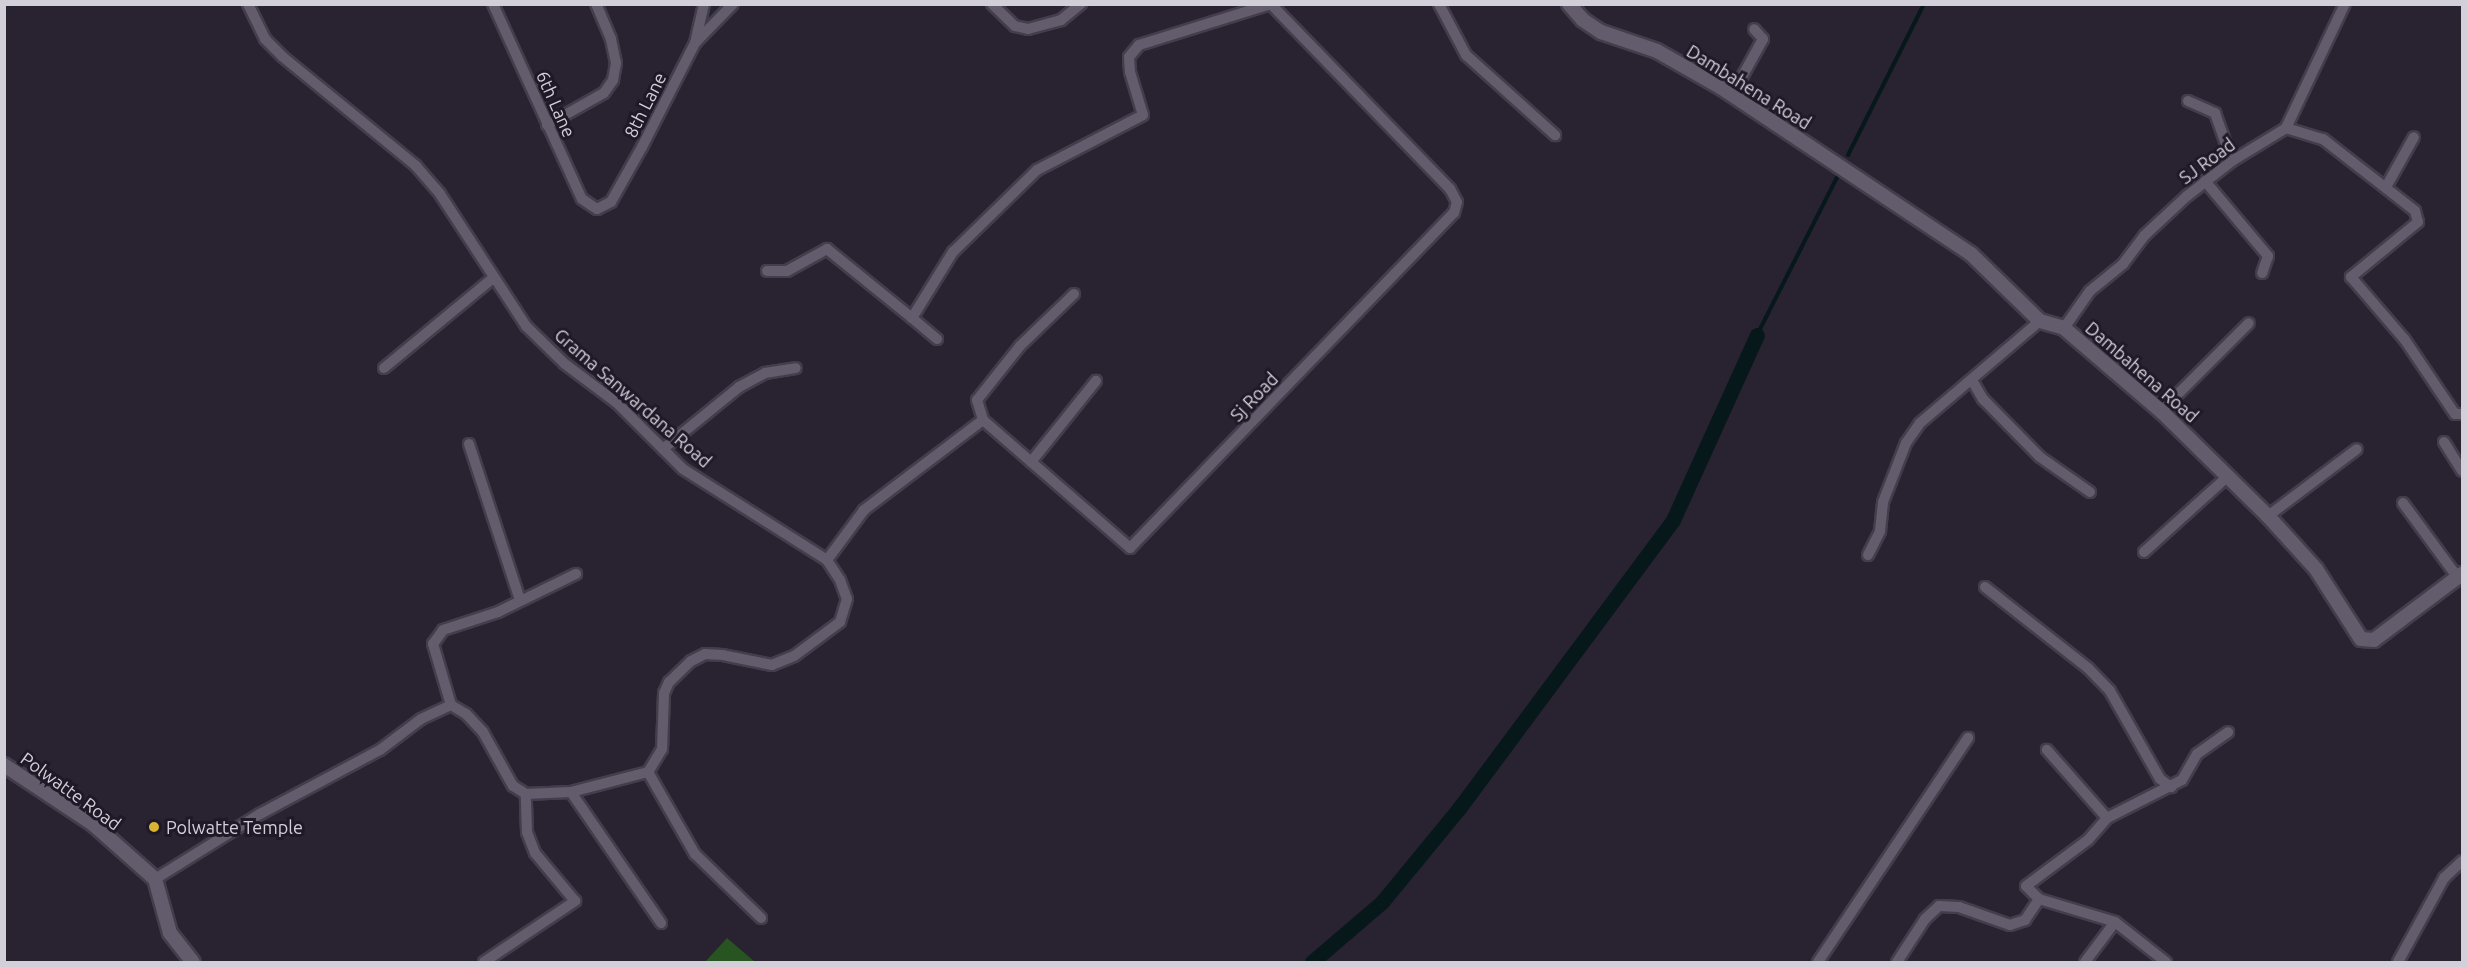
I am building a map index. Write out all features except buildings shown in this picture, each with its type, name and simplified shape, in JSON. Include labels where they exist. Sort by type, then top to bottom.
[{"type":"street","name":"Grama Sanwardana Road","points":[[249,4],[265,39],[283,57],[416,166],[440,194],[492,279],[526,326],[565,364],[617,403],[683,469],[826,560],[840,579],[847,599],[840,622],[794,657],[772,665],[723,655],[705,654],[691,660],[669,682],[664,693],[662,749],[648,772]]},
{"type":"street","name":"6th Lane","points":[[493,4],[582,200],[597,209]]},
{"type":"street","points":[[547,125],[604,93],[613,80],[616,63],[611,39],[596,4]]},
{"type":"street","name":"8th Lane","points":[[597,209],[611,202],[695,43],[704,4]]},
{"type":"street","points":[[695,43],[733,4]]},
{"type":"street","points":[[992,4],[1015,26],[1028,29],[1061,20],[1081,4]]},
{"type":"street","name":"Sj Road","points":[[912,318],[953,252],[1037,171],[1143,115],[1130,72],[1129,57],[1139,45],[1271,4],[1450,189],[1457,202],[1454,213],[1130,548],[983,420]]},
{"type":"street","points":[[1439,4],[1466,55],[1555,135]]},
{"type":"street","name":"Dambahena Road","points":[[1569,4],[1583,20],[1601,32],[1657,51],[1732,95],[1971,254],[2040,321],[2064,328],[2161,411],[2268,516],[2316,569],[2361,639],[2374,640],[2460,576]]},
{"type":"street","points":[[2345,4],[2286,128],[2323,139],[2415,211],[2418,222],[2351,277],[2406,340],[2455,414],[2463,414]]},
{"type":"street","points":[[1732,95],[1763,39],[1754,29]]},
{"type":"street","points":[[2188,101],[2215,113],[2232,161]]},
{"type":"street","name":"SJ Road","points":[[2064,328],[2090,291],[2123,264],[2145,235],[2205,181],[2232,161],[2286,128]]},
{"type":"street","points":[[2386,187],[2415,137]]},
{"type":"street","points":[[2205,181],[2268,256],[2262,273]]},
{"type":"street","points":[[767,271],[787,271],[827,249],[937,339]]},
{"type":"street","points":[[384,368],[492,279]]},
{"type":"street","points":[[826,560],[864,510],[983,420],[977,400],[1020,346],[1074,294]]},
{"type":"street","points":[[1868,555],[1880,531],[1882,502],[1906,442],[1920,423],[1972,382],[2040,321]]},
{"type":"street","points":[[2161,411],[2249,323]]},
{"type":"street","points":[[663,449],[739,387],[765,373],[796,368]]},
{"type":"street","points":[[1031,462],[1096,381]]},
{"type":"street","points":[[1972,382],[1983,399],[2040,457],[2090,492]]},
{"type":"street","points":[[2444,442],[2463,471]]},
{"type":"street","points":[[469,444],[520,600]]},
{"type":"street","points":[[2268,516],[2357,449]]},
{"type":"street","points":[[2144,552],[2228,477]]},
{"type":"street","points":[[2403,503],[2460,576]]},
{"type":"street","points":[[576,574],[498,612],[442,630],[433,644],[451,705],[466,714],[483,732],[513,786],[526,794],[571,792],[648,772],[695,854],[761,918]]},
{"type":"street","points":[[1985,587],[2088,669],[2110,690],[2160,779],[2171,787]]},
{"type":"street","points":[[193,963],[170,933],[155,879],[260,814],[380,750],[421,719],[451,705]]},
{"type":"street","points":[[2166,963],[2115,922],[2039,898],[2026,886],[2088,840],[2107,818],[2182,780],[2197,754],[2228,732]]},
{"type":"street","points":[[1818,963],[1968,738]]},
{"type":"street","points":[[2047,750],[2107,818]]},
{"type":"street","name":"Polwatte Road","points":[[4,765],[93,824],[155,879]]},
{"type":"street","points":[[571,792],[661,923]]},
{"type":"street","points":[[484,963],[575,901],[535,853],[527,832],[526,794]]},
{"type":"street","points":[[2398,963],[2444,878],[2463,861]]},
{"type":"street","points":[[1897,963],[1925,919],[1939,906],[1959,907],[2010,925],[2025,920],[2039,898]]},
{"type":"street","points":[[2085,963],[2091,949],[2115,922]]},
{"type":"green space","points":[[727,938],[755,962],[705,962]]},
{"type":"waterway","points":[[1848,155],[1924,4]]},
{"type":"waterway","points":[[1757,335],[1837,177]]},
{"type":"waterway","points":[[1312,962],[1382,902],[1460,807],[1673,520],[1757,335]]},
{"type":"place","name":"Polwatte Temple","points":[[154,827]]}]
